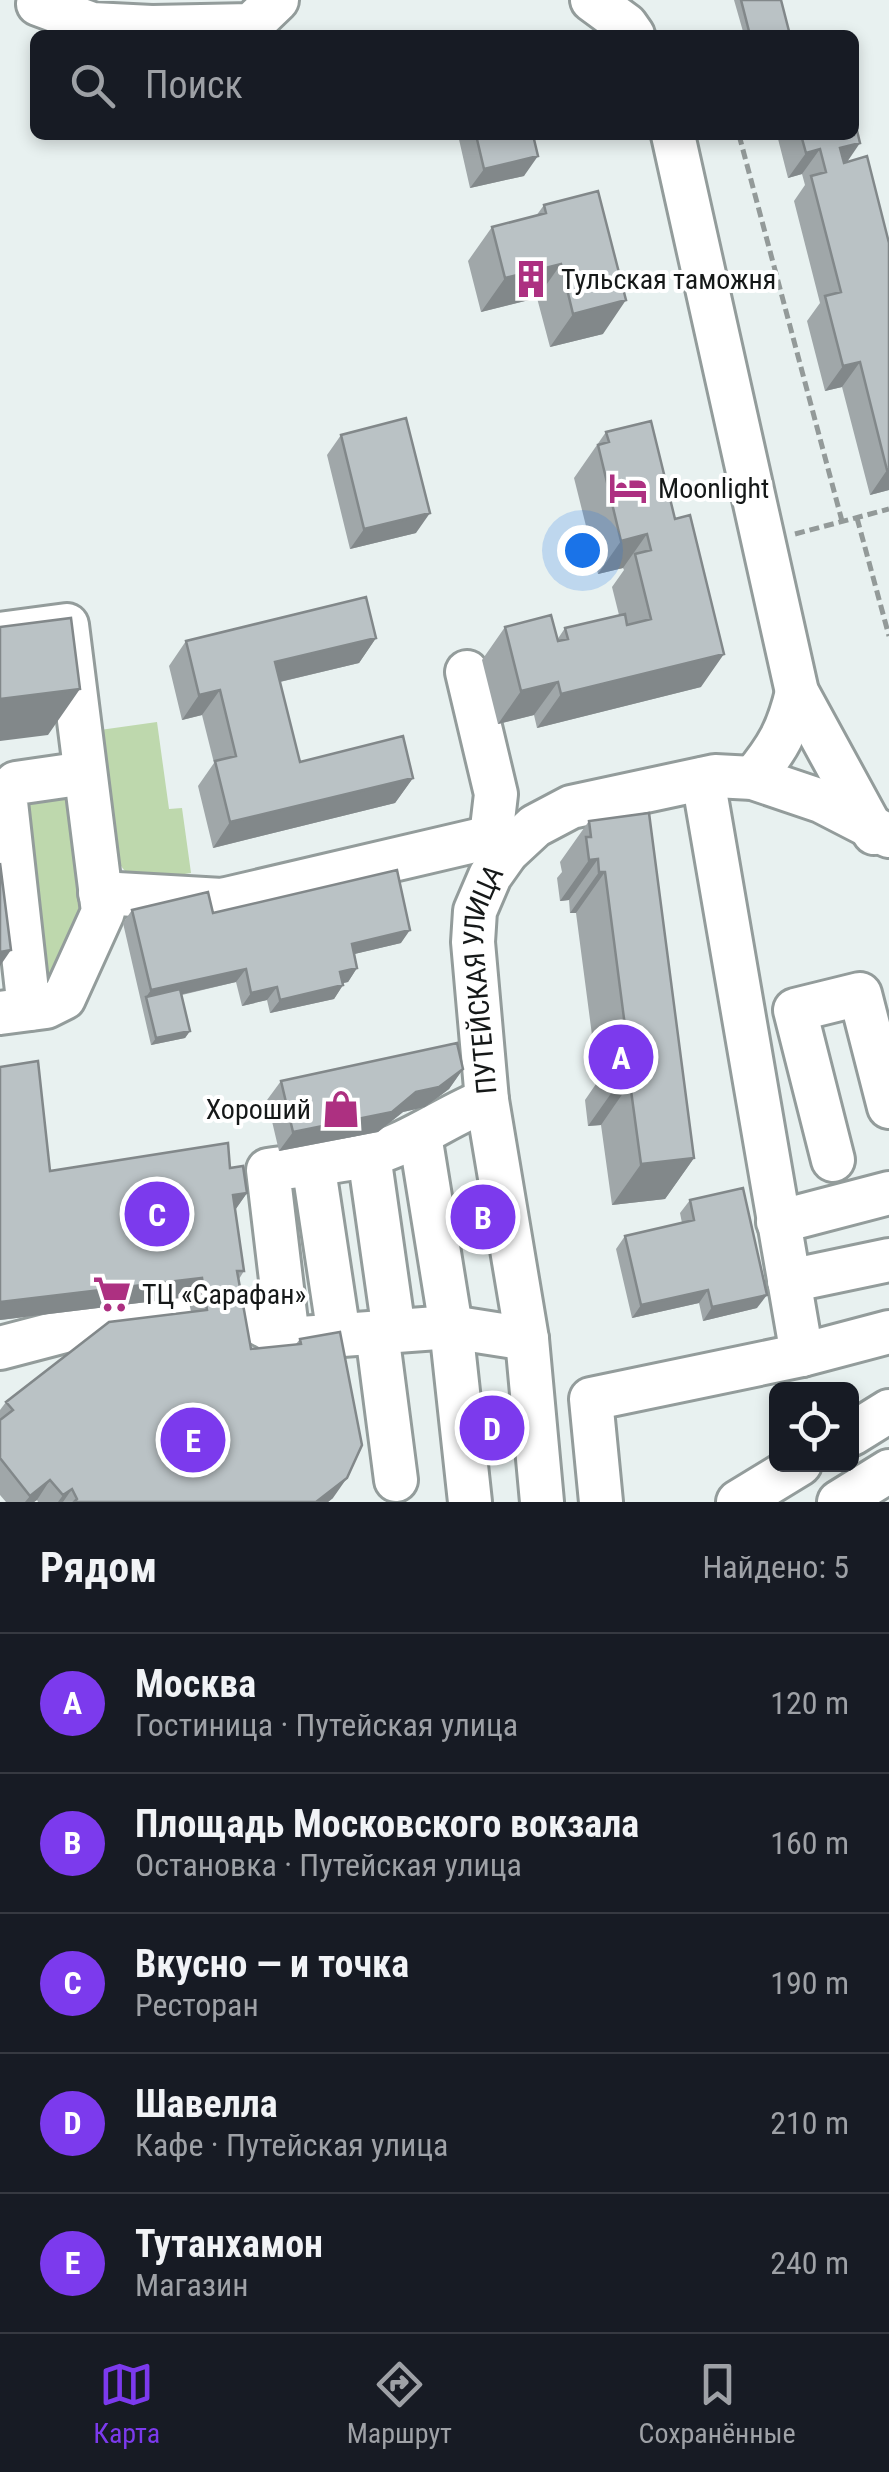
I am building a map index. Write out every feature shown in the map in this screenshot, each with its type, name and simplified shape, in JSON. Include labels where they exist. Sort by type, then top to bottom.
[{"type":"street","points":[[39,0],[38,4],[92,24],[152,27],[251,24],[276,0]]},
{"type":"street","points":[[592,0],[630,30]]},
{"type":"street","points":[[674,140],[797,692],[882,838]]},
{"type":"street","points":[[0,634],[67,625],[86,773],[100,893],[103,912],[71,988],[56,1004],[15,1011],[4,793],[16,782],[86,773]]},
{"type":"street","points":[[100,893],[222,900],[499,844],[496,794],[468,672]]},
{"type":"street","points":[[754,778],[788,729],[797,692]]},
{"type":"street","name":"ПУТЕЙСКАЯ УЛИЦА","points":[[542,1502],[527,1338],[487,1100],[473,942],[475,911],[499,844],[571,807],[703,779],[754,778],[821,801],[882,838]]},
{"type":"street","points":[[703,779],[802,1354]]},
{"type":"street","points":[[833,1160],[795,1010],[860,994],[889,1107]]},
{"type":"street","points":[[752,1065],[804,1052]]},
{"type":"street","points":[[288,1339],[268,1170],[369,1155],[420,1135],[459,1111],[487,1100]]},
{"type":"street","points":[[420,1135],[451,1327],[470,1502]]},
{"type":"street","points":[[369,1155],[370,1333]]},
{"type":"street","points":[[313,1164],[370,1333],[396,1480]]},
{"type":"street","points":[[778,1222],[889,1193]]},
{"type":"street","points":[[789,1281],[889,1260]]},
{"type":"street","points":[[0,1348],[84,1326],[208,1308],[288,1339],[451,1327],[527,1338]]},
{"type":"street","points":[[601,1502],[591,1399],[889,1332]]},
{"type":"street","points":[[859,1430],[889,1411]]},
{"type":"street","points":[[840,1502],[889,1471]]},
{"type":"street","points":[[738,1502],[787,1472]]},
{"type":"path","points":[[740,140],[842,521]]},
{"type":"path","points":[[762,544],[889,509]]},
{"type":"path","points":[[857,517],[889,636]]},
{"type":"green space","points":[[157,722],[169,809],[182,808],[191,873],[141,879],[125,871],[119,862],[100,730]]},
{"type":"green space","points":[[64,792],[76,801],[89,909],[59,983],[37,986],[16,809],[29,797]]},
{"type":"building","points":[[741,0],[781,0],[789,30],[749,30]]},
{"type":"building","points":[[859,139],[860,143],[840,148],[844,163],[867,156],[889,243],[889,470],[860,362],[843,366],[825,296],[841,292],[811,176],[826,172],[820,149],[806,153],[802,140]]},
{"type":"building","points":[[477,140],[534,140],[538,156],[484,169]]},
{"type":"building","points":[[598,191],[626,300],[573,314],[561,264],[505,278],[492,227],[546,213],[544,205]]},
{"type":"building","points":[[406,418],[430,513],[364,529],[341,435]]},
{"type":"building","points":[[651,421],[675,519],[690,515],[724,654],[561,694],[558,682],[521,691],[505,627],[551,615],[558,641],[568,639],[565,628],[625,614],[627,625],[651,619],[635,554],[651,550],[647,534],[621,541],[598,445],[609,442],[606,432]]},
{"type":"building","points":[[366,597],[376,638],[275,662],[300,762],[403,736],[413,778],[230,822],[215,761],[236,756],[220,690],[199,695],[186,641]]},
{"type":"building","points":[[71,618],[80,689],[0,699],[0,627]]},
{"type":"building","points":[[649,813],[694,1158],[641,1164],[630,1083],[617,1085],[614,1059],[629,1057],[605,872],[599,872],[598,859],[589,860],[586,837],[591,837],[589,821]]},
{"type":"building","points":[[0,863],[11,950],[0,952]]},
{"type":"building","points":[[397,870],[410,930],[352,944],[357,968],[340,972],[343,985],[280,1000],[277,987],[251,993],[246,969],[151,990],[132,910],[208,892],[213,913]]},
{"type":"building","points":[[180,989],[190,1031],[156,1038],[146,997]]},
{"type":"building","name":"Хороший","points":[[457,1043],[463,1069],[439,1087],[416,1092],[392,1112],[293,1132],[281,1081]]},
{"type":"building","name":"ТЦ «Сарафан»","points":[[38,1061],[50,1171],[228,1143],[230,1168],[243,1166],[247,1193],[233,1195],[244,1271],[237,1271],[251,1349],[301,1344],[300,1339],[340,1332],[362,1445],[347,1478],[316,1502],[74,1502],[77,1499],[72,1489],[63,1495],[50,1480],[30,1496],[0,1458],[0,1420],[13,1410],[6,1402],[109,1322],[207,1310],[202,1278],[0,1302],[0,1067]]},
{"type":"building","points":[[743,1188],[767,1295],[712,1307],[708,1290],[641,1305],[625,1236],[694,1220],[690,1200]]},
{"type":"place","name":"Тульская таможня","points":[[531,279]]},
{"type":"place","name":"Moonlight","points":[[628,488]]},
{"type":"place","name":"Москва","points":[[621,1057]]},
{"type":"place","name":"Хороший","points":[[341,1109]]},
{"type":"place","name":"Вкусно — и точка","points":[[157,1214]]},
{"type":"place","name":"Площадь Московского вокзала","points":[[483,1217]]},
{"type":"place","name":"ТЦ «Сарафан»","points":[[112,1294]]},
{"type":"place","name":"Шавелла","points":[[492,1428]]},
{"type":"place","name":"Тутанхамон","points":[[193,1440]]}]
